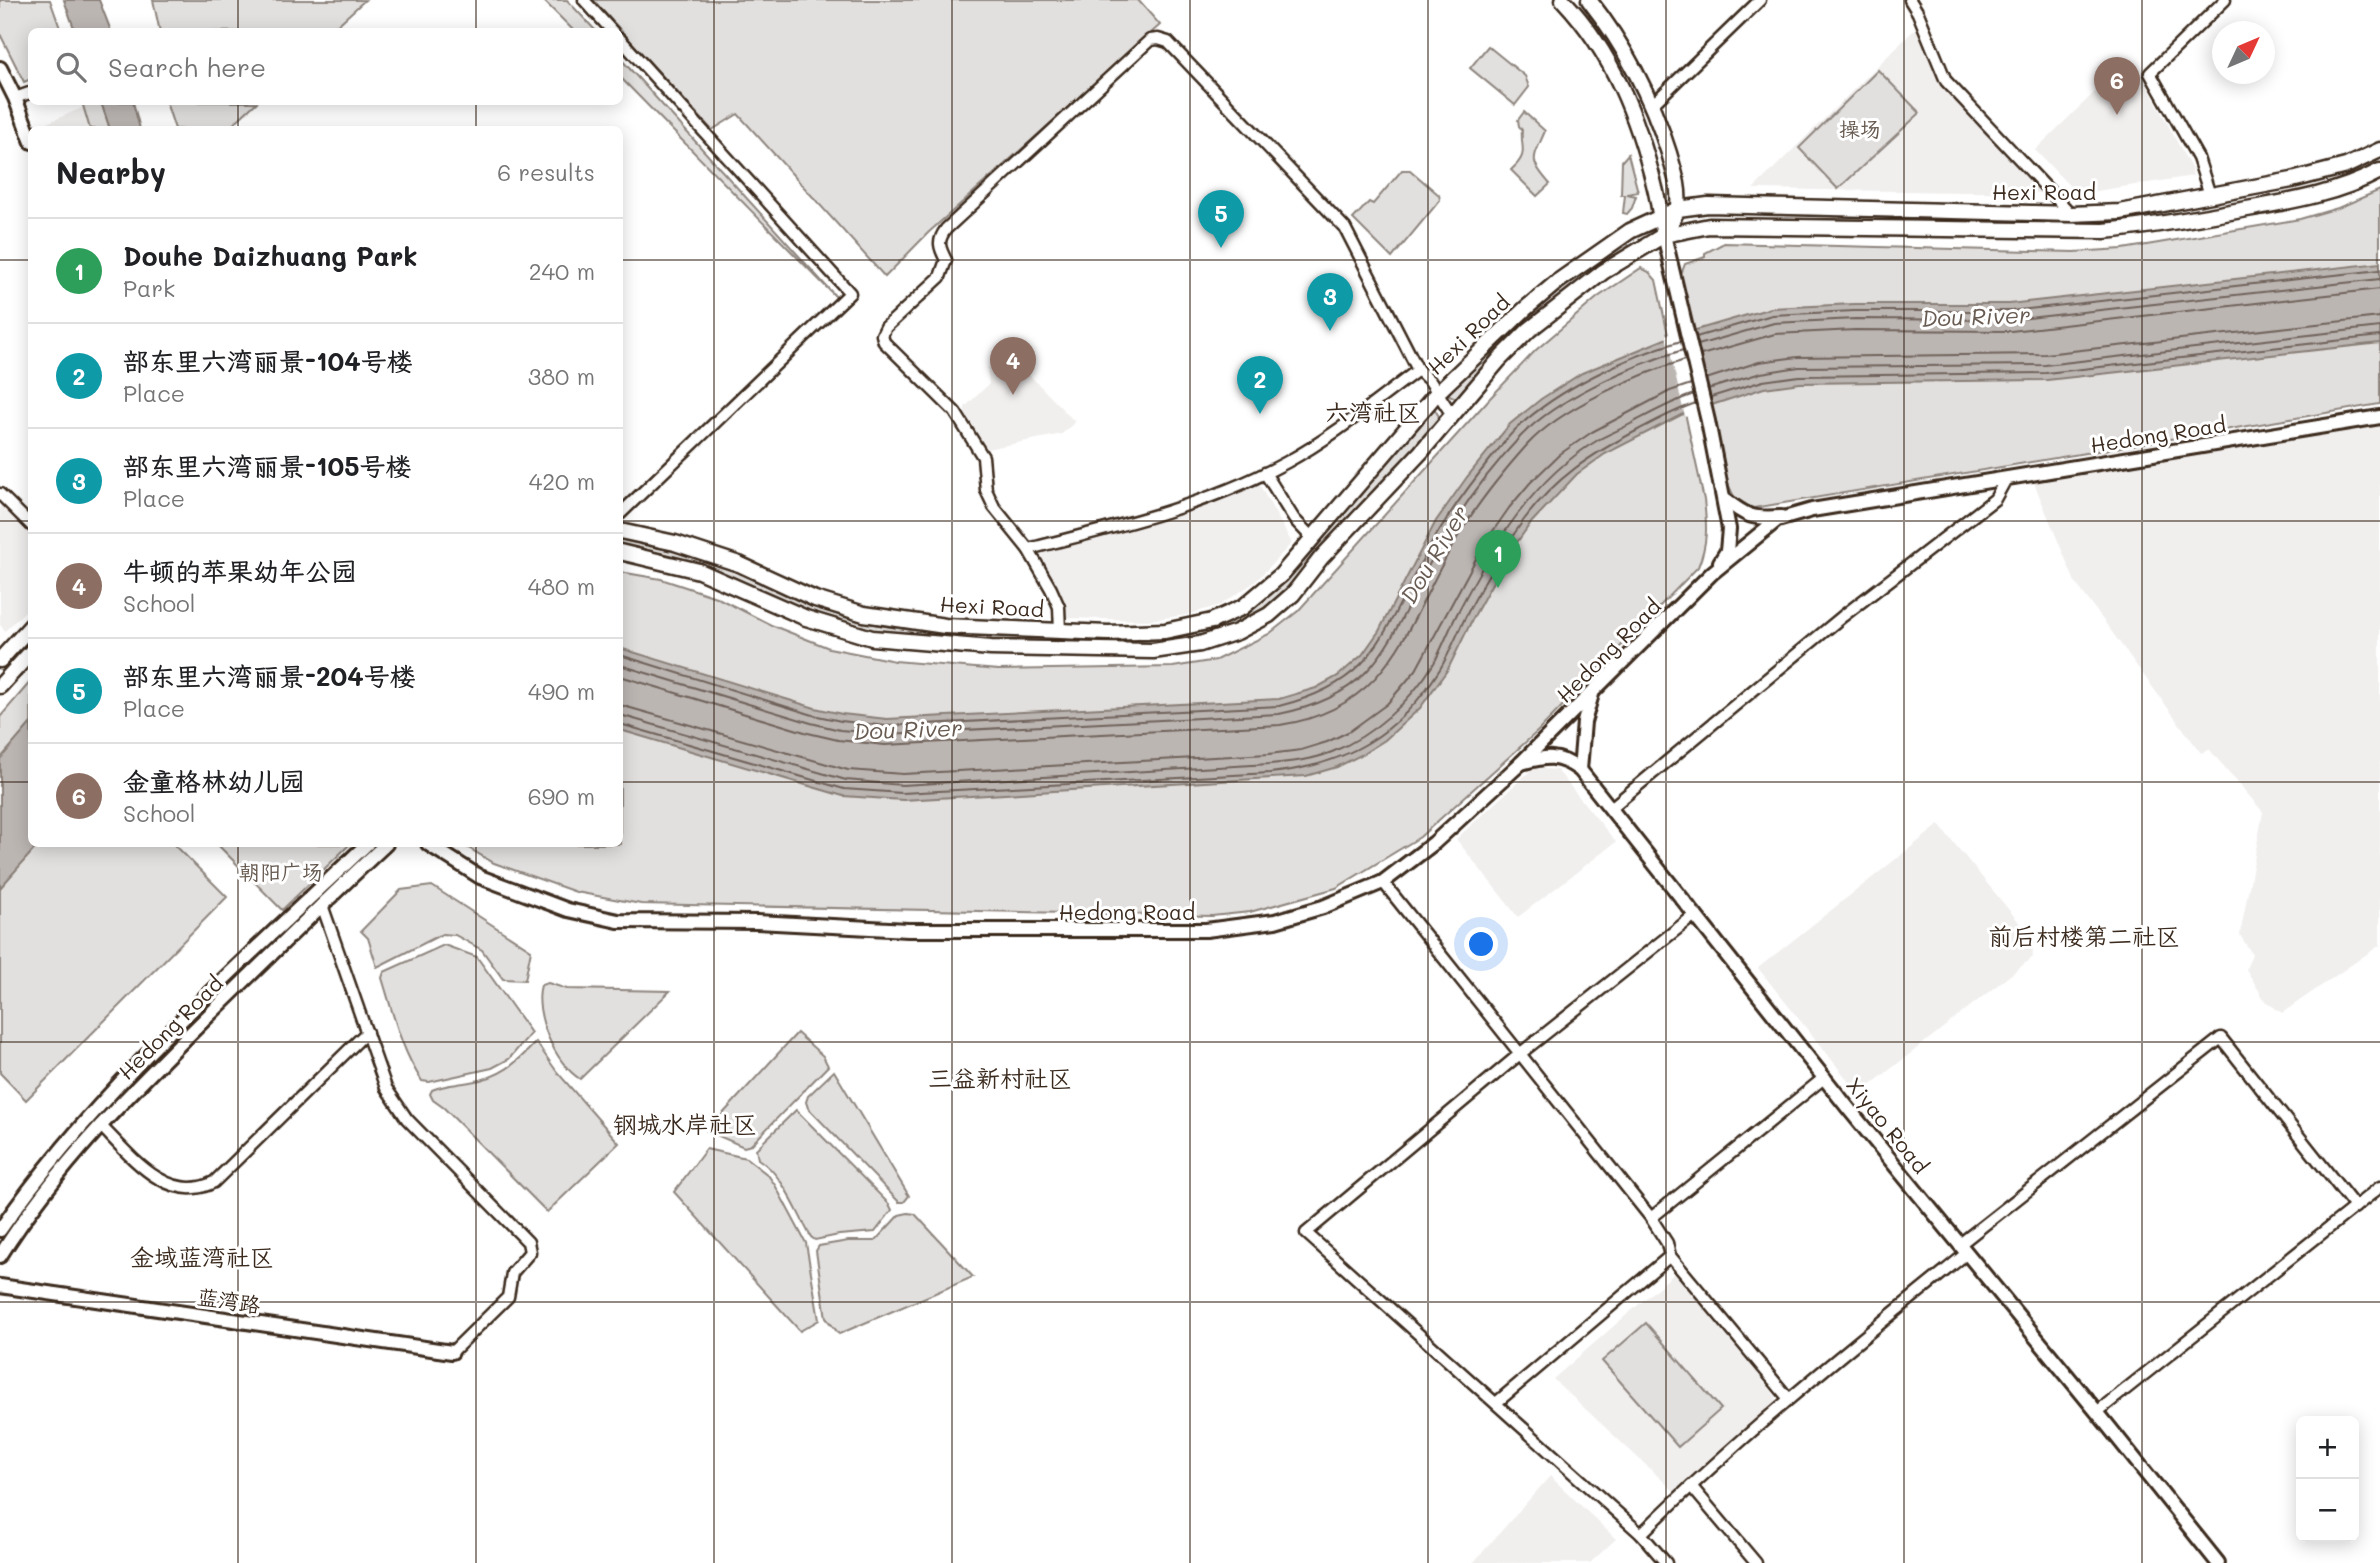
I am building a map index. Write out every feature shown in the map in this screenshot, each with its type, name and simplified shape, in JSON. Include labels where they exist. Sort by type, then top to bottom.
[{"type":"main road","points":[[1563,0],[1596,41],[1626,96],[1655,189],[1664,235]]},
{"type":"main road","points":[[1589,0],[1619,40],[1640,76],[1678,183],[1678,209],[1664,235]]},
{"type":"main road","name":"Hexi Road","points":[[623,532],[676,543],[739,564],[815,599],[864,614],[946,626],[1108,633],[1165,631],[1212,621],[1243,607],[1281,575],[1437,393],[1478,352],[1557,282],[1630,231],[1659,216],[1678,209],[1708,205],[2071,214],[2120,212],[2292,180],[2346,166],[2380,150]]},
{"type":"main road","name":"Hexi Road","points":[[623,553],[699,571],[806,618],[872,638],[991,648],[1153,651],[1200,644],[1237,632],[1269,615],[1293,594],[1321,558],[1421,452],[1499,360],[1530,330],[1603,272],[1664,235],[1709,226],[2090,231],[2125,229],[2322,195],[2380,171]]},
{"type":"main road","points":[[0,660],[28,629]]},
{"type":"main road","points":[[1060,631],[1064,649]]},
{"type":"main road","points":[[0,686],[28,655]]},
{"type":"street","points":[[584,0],[608,28]]},
{"type":"street","points":[[1652,105],[1760,0]]},
{"type":"street","points":[[1910,0],[1947,81],[2071,214]]},
{"type":"street","points":[[2210,195],[2198,158],[2150,72],[2224,0]]},
{"type":"street","points":[[1060,631],[1059,607],[1028,549],[995,507],[986,490],[983,457],[955,412],[884,342],[882,335],[886,327],[917,296],[940,277],[946,260],[939,248],[939,238],[946,229],[1150,40],[1168,42],[1345,228],[1419,370],[1452,415]]},
{"type":"street","points":[[623,42],[850,293],[623,511]]},
{"type":"street","points":[[0,68],[28,132]]},
{"type":"street","points":[[15,98],[28,93]]},
{"type":"street","name":"Hedong Road","points":[[1664,235],[1708,421],[1729,529],[1727,551],[1712,573]]},
{"type":"street","points":[[1028,549],[1168,512],[1265,473],[1289,461],[1340,427],[1419,370]]},
{"type":"street","name":"Hedong Road","points":[[433,847],[480,877],[568,910],[618,921],[757,922],[908,930],[1206,930],[1275,921],[1323,908],[1383,882],[1434,844],[1521,763],[1712,573],[1756,535],[1785,516],[2380,417]]},
{"type":"street","points":[[1265,473],[1294,519],[1313,539]]},
{"type":"street","points":[[1612,807],[1843,616],[1995,499],[2006,479]]},
{"type":"street","points":[[0,494],[28,522]]},
{"type":"street","points":[[1724,499],[1747,516],[1761,519],[1785,516]]},
{"type":"street","points":[[1521,763],[1550,757],[1564,758],[1580,769],[1584,722],[1593,692]]},
{"type":"street","name":"Xiyao Road","points":[[1580,769],[2218,1563]]},
{"type":"street","name":"Hedong Road","points":[[0,1230],[55,1156],[131,1071],[364,847]]},
{"type":"street","name":"Hedong Road","points":[[0,1255],[64,1165],[100,1125],[383,847]]},
{"type":"street","points":[[1383,882],[1651,1218],[1667,1243],[1670,1256],[1789,1399]]},
{"type":"street","points":[[322,905],[386,1088],[407,1119],[528,1242],[530,1252],[512,1273],[508,1297],[452,1352]]},
{"type":"street","points":[[1666,1563],[1641,1534],[1306,1233],[1521,1053],[1696,914]]},
{"type":"street","points":[[100,1125],[150,1175],[168,1184],[201,1189],[214,1182],[368,1032]]},
{"type":"street","points":[[1641,1534],[1789,1399],[1964,1249],[2221,1038],[2355,1207]]},
{"type":"street","points":[[1651,1218],[1825,1076]]},
{"type":"street","points":[[2097,1412],[2380,1187]]},
{"type":"street","points":[[1496,1403],[1670,1256]]},
{"type":"street","name":"蓝湾路","points":[[0,1286],[452,1352]]},
{"type":"street","points":[[1691,1486],[1756,1563]]},
{"type":"shaded area","points":[[1917,27],[1941,84],[2047,193],[1753,189]]},
{"type":"shaded area","points":[[2127,61],[2144,79],[2193,176],[2077,194],[2035,150]]},
{"type":"shaded area","points":[[84,107],[89,126],[46,126],[45,124]]},
{"type":"shaded area","points":[[1010,355],[1075,422],[1062,434],[987,449],[965,412],[965,407],[989,384],[987,368]]},
{"type":"shaded area","points":[[2380,425],[2380,945],[2282,1013],[2265,1001],[2246,969],[2252,954],[2240,935],[2263,812],[2209,749],[2201,753],[2075,582],[2034,483]]},
{"type":"shaded area","points":[[1258,482],[1292,543],[1255,582],[1220,605],[1187,615],[1148,620],[1064,618],[1023,555],[1173,515]]},
{"type":"shaded area","points":[[0,504],[28,532],[28,608],[5,631],[0,625]]},
{"type":"shaded area","points":[[1533,768],[1557,770],[1616,842],[1518,917],[1456,839]]},
{"type":"shaded area","points":[[1939,825],[2032,938],[2033,957],[1859,1094],[1758,968]]},
{"type":"shaded area","points":[[1677,1271],[1776,1397],[1774,1408],[1677,1494],[1553,1379]]},
{"type":"shaded area","points":[[1550,1476],[1616,1539],[1590,1563],[1473,1563]]},
{"type":"green space","points":[[0,0],[50,0],[60,28],[28,28],[28,80],[24,82],[0,34]]},
{"type":"green space","points":[[153,0],[365,0],[334,28],[159,28]]},
{"type":"green space","points":[[543,0],[567,0],[593,28],[571,28]]},
{"type":"green space","points":[[593,0],[1138,0],[1160,25],[928,233],[885,277],[738,114],[712,130],[623,33],[623,28],[619,28]]},
{"type":"green space","points":[[1488,46],[1525,76],[1529,87],[1515,105],[1470,68]]},
{"type":"green space","points":[[623,61],[836,297],[623,80]]},
{"type":"green space","name":"操场","points":[[1878,70],[1920,113],[1838,189],[1799,148]]},
{"type":"green space","points":[[83,105],[102,105],[109,126],[89,126]]},
{"type":"green space","points":[[167,105],[254,105],[231,126],[174,126]]},
{"type":"green space","points":[[1524,112],[1545,131],[1535,159],[1538,169],[1550,184],[1537,196],[1511,170],[1523,151],[1522,130],[1518,120]]},
{"type":"green space","points":[[1628,154],[1638,192],[1627,194],[1636,196],[1627,214],[1623,213],[1625,195],[1621,195],[1622,161]]},
{"type":"green space","points":[[1402,170],[1410,170],[1439,195],[1440,200],[1392,258],[1353,219],[1369,202],[1373,204]]},
{"type":"green space","points":[[2380,190],[2380,404],[1754,508],[1741,504],[1731,491],[1680,277],[1685,264],[1705,257],[1705,253],[1724,243],[2074,252],[2123,249],[2300,219],[2338,208]]},
{"type":"green space","points":[[1620,246],[1629,246],[1568,292],[1458,399],[1447,394],[1529,315]]},
{"type":"green space","points":[[1641,268],[1656,280],[1704,500],[1706,534],[1698,567],[1538,731],[1420,837],[1336,888],[1250,912],[1212,916],[641,904],[576,892],[494,863],[467,847],[623,847],[623,573],[661,579],[716,597],[771,625],[829,648],[895,661],[998,670],[1173,667],[1216,660],[1269,634],[1298,611],[1491,397],[1536,350],[1598,297]]},
{"type":"green space","points":[[1434,408],[1441,420],[1428,435],[1296,579],[1253,616],[1215,634],[1181,641],[1129,645],[1077,644],[1071,641],[1074,638],[1143,639],[1178,636],[1210,629],[1244,613],[1276,590]]},
{"type":"green space","points":[[623,540],[659,546],[710,561],[805,602],[856,620],[929,632],[1053,637],[1056,641],[1053,645],[899,635],[843,624],[796,608],[702,565],[623,546]]},
{"type":"green space","points":[[28,684],[28,847],[177,847],[227,897],[26,1100],[0,1073],[0,717]]},
{"type":"green space","name":"朝阳广场","points":[[220,847],[347,847],[282,910]]},
{"type":"green space","points":[[432,886],[531,950],[525,980],[503,979],[482,950],[455,935],[442,934],[377,967],[368,938],[361,931],[401,890]]},
{"type":"green space","points":[[444,945],[477,957],[531,1033],[509,1059],[492,1068],[429,1082],[422,1081],[408,1057],[382,978],[384,972]]},
{"type":"green space","points":[[548,983],[567,989],[670,991],[580,1079],[562,1062],[543,1023],[539,996],[541,985]]},
{"type":"green space","points":[[797,1033],[823,1056],[828,1066],[751,1145],[744,1147],[707,1131]]},
{"type":"green space","points":[[536,1042],[557,1072],[619,1143],[547,1212],[430,1094],[432,1090],[441,1087],[481,1080],[499,1073],[515,1063]]},
{"type":"green space","points":[[834,1071],[909,1196],[904,1202],[899,1202],[808,1108],[808,1096]]},
{"type":"green space","points":[[796,1110],[889,1204],[892,1210],[875,1232],[815,1240],[775,1174],[758,1159],[756,1149]]},
{"type":"green space","points":[[706,1149],[746,1158],[768,1175],[775,1185],[806,1243],[819,1320],[800,1331],[674,1192]]},
{"type":"green space","points":[[915,1214],[973,1277],[839,1334],[826,1318],[816,1251],[819,1246],[848,1241],[875,1241],[899,1215]]},
{"type":"green space","points":[[1646,1323],[1721,1409],[1678,1447],[1602,1361]]},
{"type":"water","points":[[64,0],[99,0],[110,28],[74,28]]},
{"type":"water","points":[[102,105],[134,105],[139,126],[109,126]]},
{"type":"water","name":"Dou River","points":[[2380,263],[2380,343],[2047,380],[1800,383],[1764,388],[1681,415],[1605,454],[1577,474],[1530,524],[1506,558],[1448,669],[1420,708],[1385,740],[1363,754],[1337,767],[1306,776],[903,800],[843,796],[623,731],[623,649],[815,708],[887,719],[1279,699],[1316,688],[1338,676],[1362,655],[1379,631],[1436,521],[1510,424],[1541,399],[1582,373],[1665,339],[1771,308],[1854,304],[2009,304]]},
{"type":"water","points":[[28,726],[28,847],[36,847],[0,888],[0,759]]},
{"type":"pier","points":[[1693,327],[1713,408],[1685,417],[1666,335]]},
{"type":"place","name":"金童格林幼儿园","points":[[2117,115]]},
{"type":"place","name":"部东里六湾丽景-204号楼","points":[[1221,248]]},
{"type":"place","name":"部东里六湾丽景-105号楼","points":[[1330,331]]},
{"type":"place","name":"牛顿的苹果幼年公园","points":[[1013,395]]},
{"type":"place","name":"部东里六湾丽景-104号楼","points":[[1260,414]]},
{"type":"place","name":"Douhe Daizhuang Park","points":[[1498,588]]},
{"type":"district","name":"六湾社区","points":[[1373,411]]},
{"type":"district","name":"前后村楼第二社区","points":[[2084,935]]},
{"type":"district","name":"三益新村社区","points":[[1000,1077]]},
{"type":"district","name":"钢城水岸社区","points":[[685,1123]]},
{"type":"district","name":"金域蓝湾社区","points":[[202,1256]]}]
